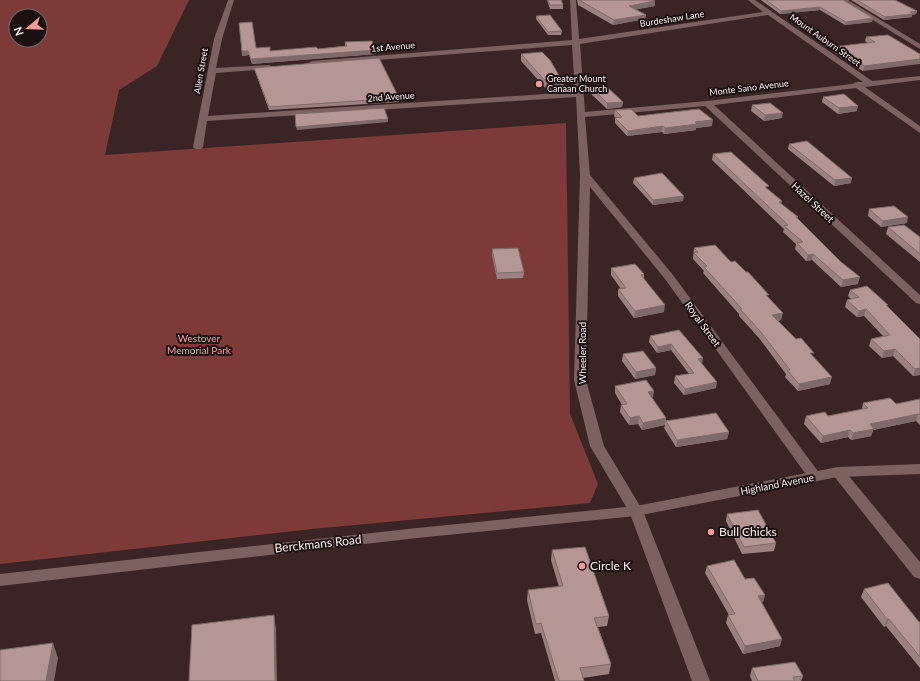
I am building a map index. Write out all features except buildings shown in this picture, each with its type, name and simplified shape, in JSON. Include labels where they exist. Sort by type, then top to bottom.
[{"type":"street","name":"Allen Street","points":[[198,147],[218,39],[231,0]]},
{"type":"street","name":"Wheeler Road","points":[[573,0],[585,175],[580,380],[597,446],[636,511],[701,681]]},
{"type":"street","name":"Mount Auburn Street","points":[[751,0],[869,83]]},
{"type":"street","points":[[843,0],[920,47]]},
{"type":"street","name":"Burdeshaw Lane","points":[[577,42],[769,13]]},
{"type":"street","name":"1st Avenue","points":[[306,64],[577,42]]},
{"type":"street","points":[[211,71],[274,66]]},
{"type":"street","name":"Monte Sano Avenue","points":[[580,115],[707,103],[856,84],[920,78]]},
{"type":"street","points":[[856,84],[920,130]]},
{"type":"street","name":"2nd Avenue","points":[[203,119],[580,94]]},
{"type":"street","name":"Hazel Street","points":[[707,103],[920,301]]},
{"type":"street","name":"Royal Street","points":[[585,175],[669,277],[815,477]]},
{"type":"street","name":"Highland Avenue","points":[[636,511],[838,472],[920,469]]},
{"type":"street","points":[[838,472],[920,573]]},
{"type":"street","name":"Berckmans Road","points":[[0,580],[409,534],[636,511]]},
{"type":"green space","name":"Westover Memorial Park","points":[[0,0],[189,0],[157,66],[119,90],[105,155],[566,123],[570,414],[598,484],[590,503],[312,529],[0,564]]},
{"type":"place","name":"Greater Mount Canaan Church","points":[[539,84]]},
{"type":"place","name":"Bull Chicks","points":[[711,532]]},
{"type":"place","name":"Circle K","points":[[582,566]]}]
